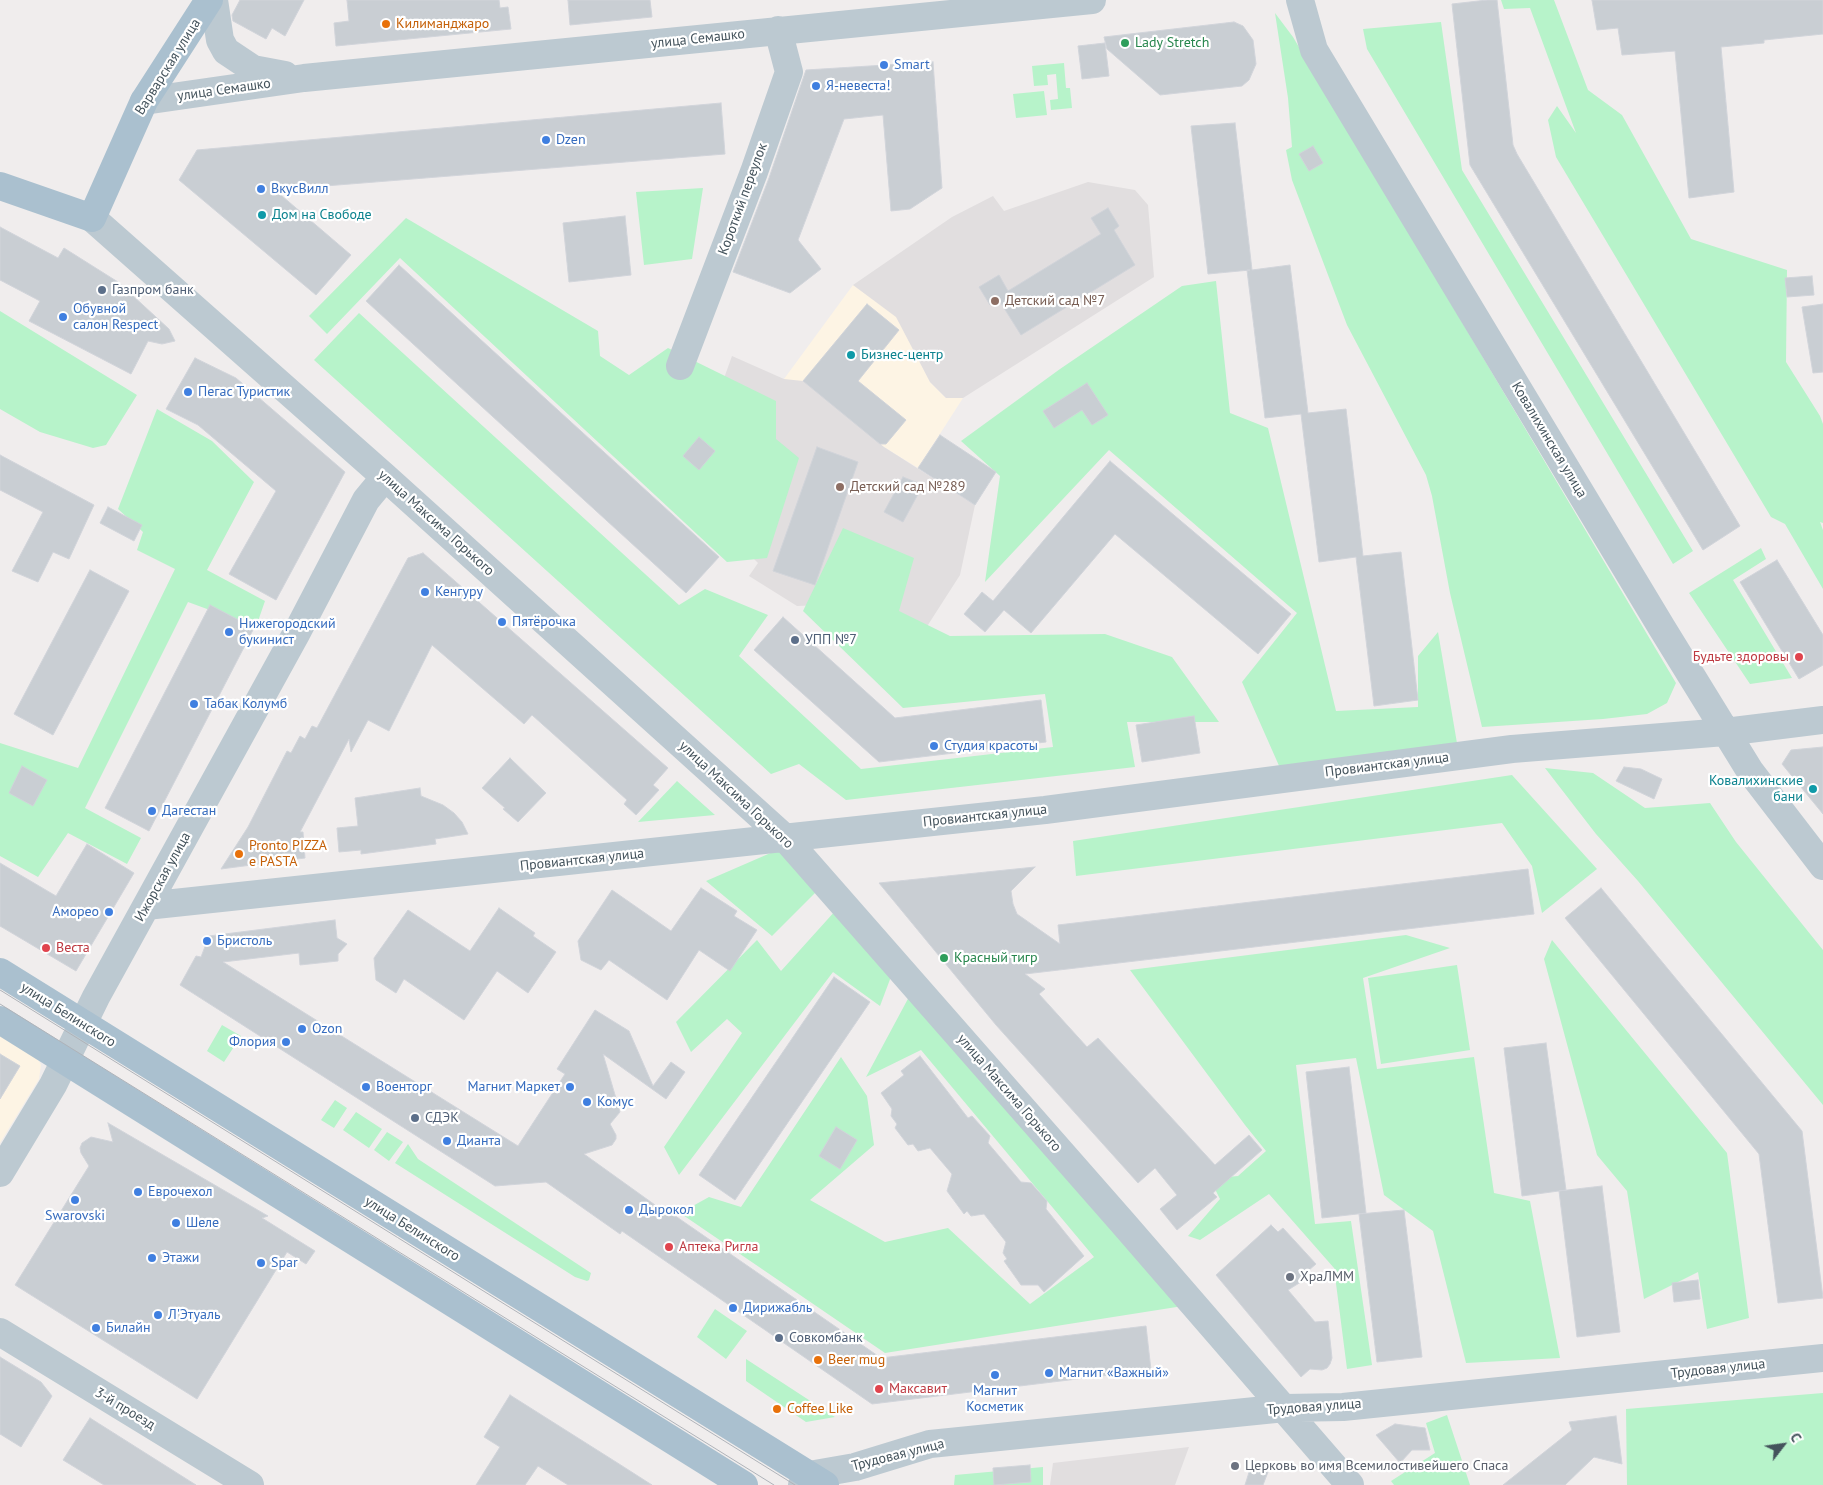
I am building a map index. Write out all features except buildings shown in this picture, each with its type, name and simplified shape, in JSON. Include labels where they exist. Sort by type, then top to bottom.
[{"type":"main road","name":"Варварская улица","points":[[92,218],[144,101],[210,0]]},
{"type":"main road","points":[[0,186],[92,218]]},
{"type":"main road","name":"улица Белинского","points":[[0,972],[812,1482]]},
{"type":"main road","points":[[0,1020],[744,1485]]},
{"type":"street","name":"улица Семашко","points":[[214,0],[220,40],[226,51],[253,69],[304,78]]},
{"type":"street","name":"улица Семашко","points":[[144,101],[304,78],[778,30],[1001,4],[1092,0]]},
{"type":"street","name":"Ковалихинская улица","points":[[1300,0],[1314,50],[1725,732],[1750,771],[1823,866]]},
{"type":"street","name":"Короткий переулок","points":[[680,366],[754,172],[788,72],[778,30]]},
{"type":"street","name":"улица Максима Горького","points":[[92,218],[385,476],[785,838],[1285,1408],[1350,1485]]},
{"type":"street","name":"Ижорская улица","points":[[0,1172],[53,1085],[82,1024],[296,634],[366,500],[385,476]]},
{"type":"street","name":"Провиантская улица","points":[[146,906],[1045,810],[1512,749],[1725,732],[1823,720]]},
{"type":"street","name":"3-й проезд","points":[[0,1332],[250,1485]]},
{"type":"street","name":"Трудовая улица","points":[[812,1482],[930,1444],[1285,1408],[1343,1407],[1823,1358]]},
{"type":"shaded area","name":"Детский сад №7","points":[[1088,182],[1135,190],[1148,205],[1154,277],[963,398],[946,398],[930,382],[896,317],[853,285],[952,217],[993,196],[1004,211]]},
{"type":"shaded area","points":[[853,285],[896,316],[930,382],[946,398],[963,398],[918,468],[784,379]]},
{"type":"shaded area","name":"Детский сад №289","points":[[732,356],[784,379],[803,381],[884,447],[975,505],[960,575],[926,628],[870,603],[797,606],[749,576],[758,563],[720,525],[705,431]]},
{"type":"shaded area","points":[[0,1029],[34,1051],[41,1065],[39,1079],[0,1143]]},
{"type":"shaded area","points":[[1189,1447],[1175,1485],[1050,1485],[1053,1463]]},
{"type":"green space","points":[[1501,0],[1554,0],[1588,90],[1622,115],[1691,239],[1787,270],[1786,362],[1820,416],[1823,424],[1823,523],[1820,522],[1823,530],[1823,589],[1785,524],[1771,517],[1556,157],[1548,120],[1557,106],[1576,133],[1530,8],[1504,9]]},
{"type":"green space","points":[[1275,13],[1293,37],[1676,683],[1667,703],[1647,714],[1603,719],[1482,727],[1450,593],[1432,496],[1426,475],[1347,325],[1292,180],[1286,150],[1292,147],[1288,98]]},
{"type":"green space","points":[[1441,22],[1462,170],[1693,551],[1673,564],[1367,49],[1363,29]]},
{"type":"green space","points":[[1064,63],[1066,88],[1070,88],[1072,108],[1051,110],[1050,100],[1058,99],[1056,74],[1047,75],[1048,85],[1034,86],[1032,66]]},
{"type":"green space","points":[[1044,91],[1047,115],[1016,118],[1013,94]]},
{"type":"green space","points":[[703,188],[692,259],[644,265],[636,192]]},
{"type":"green space","points":[[406,218],[598,331],[600,356],[629,375],[668,348],[776,401],[776,439],[799,458],[767,558],[727,562],[400,258],[327,334],[309,316]]},
{"type":"green space","points":[[1216,281],[1230,413],[1268,428],[1336,711],[1418,707],[1418,656],[1438,632],[1458,749],[1280,768],[1242,682],[1297,613],[1109,450],[985,582],[1000,476],[961,441],[1060,369],[1182,286]]},
{"type":"green space","points":[[0,311],[137,395],[106,445],[93,448],[40,432],[0,409]]},
{"type":"green space","points":[[359,313],[679,605],[705,589],[768,615],[739,656],[861,769],[1053,747],[1045,694],[903,708],[803,611],[843,528],[914,558],[899,611],[950,636],[1105,634],[1172,657],[1219,722],[1127,722],[1135,767],[846,800],[799,764],[771,774],[314,360]]},
{"type":"green space","points":[[157,409],[212,441],[254,482],[207,570],[265,601],[256,627],[188,602],[85,808],[141,838],[127,864],[68,833],[38,877],[0,856],[0,743],[78,768],[175,569],[137,550],[143,532],[118,509]]},
{"type":"green space","points":[[1761,548],[1766,559],[1733,580],[1792,678],[1750,684],[1689,593]]},
{"type":"green space","points":[[1545,768],[1593,773],[1645,808],[1710,803],[1736,842],[1823,950],[1823,1105],[1638,881],[1596,834]]},
{"type":"green space","points":[[1512,775],[1597,869],[1542,913],[1532,866],[1502,823],[1076,876],[1073,841]]},
{"type":"green space","points":[[677,781],[715,815],[638,822]]},
{"type":"green space","points":[[782,848],[820,888],[772,936],[706,881]]},
{"type":"green space","points":[[836,910],[892,974],[880,1006],[833,972],[679,1175],[664,1147],[742,1033],[727,1019],[691,1052],[676,1022],[757,940],[781,971]]},
{"type":"green space","points":[[1406,935],[1450,948],[1363,978],[1377,1069],[1474,1057],[1494,1193],[1530,1201],[1560,1358],[1466,1363],[1433,1231],[1384,1195],[1356,1058],[1296,1065],[1315,1224],[1351,1221],[1372,1365],[1347,1369],[1334,1268],[1269,1194],[1200,1240],[1188,1236],[1220,1199],[1215,1189],[1227,1177],[1238,1176],[1266,1151],[1130,970]]},
{"type":"green space","points":[[1552,940],[1727,1153],[1749,1318],[1707,1329],[1698,1272],[1644,1299],[1627,1191],[1597,1155],[1544,959]]},
{"type":"green space","points":[[1457,965],[1470,1050],[1381,1064],[1368,978]]},
{"type":"green space","points":[[910,995],[1183,1306],[885,1353],[680,1213],[709,1197],[741,1207],[841,1057],[867,1096],[874,1145],[810,1200],[885,1242],[948,1228],[1030,1304],[1094,1257],[921,1050],[866,1077]]},
{"type":"green space","points":[[222,1025],[241,1036],[224,1062],[207,1051]]},
{"type":"green space","points":[[335,1100],[347,1108],[334,1128],[321,1120]]},
{"type":"green space","points":[[356,1112],[382,1129],[369,1148],[343,1130]]},
{"type":"green space","points":[[387,1132],[403,1142],[389,1161],[374,1150]]},
{"type":"green space","points":[[408,1144],[418,1159],[591,1273],[589,1280],[575,1277],[395,1163]]},
{"type":"green space","points":[[715,1309],[747,1331],[726,1359],[697,1337]]},
{"type":"green space","points":[[746,1359],[835,1417],[806,1422],[746,1381]]},
{"type":"green space","points":[[1823,1393],[1823,1485],[1627,1485],[1626,1409]]},
{"type":"green space","points":[[1447,1415],[1470,1485],[1394,1485],[1391,1481],[1435,1453],[1426,1423]]},
{"type":"green space","points":[[1043,1467],[1043,1485],[954,1485],[955,1475]]},
{"type":"tram line","points":[[0,990],[795,1485]]},
{"type":"tram line","points":[[0,1004],[774,1485]]},
{"type":"place","name":"Килиманджаро","points":[[386,24]]},
{"type":"place","name":"Lady Stretch","points":[[1125,43]]},
{"type":"place","name":"Smart","points":[[884,65]]},
{"type":"place","name":"Я-невеста!","points":[[816,86]]},
{"type":"place","name":"Dzen","points":[[546,140]]},
{"type":"place","name":"ВкусВилл","points":[[261,189]]},
{"type":"place","name":"Дом на Свободе","points":[[262,215]]},
{"type":"place","name":"Газпром банк","points":[[102,290]]},
{"type":"place","name":"Детский сад №7","points":[[995,301]]},
{"type":"place","name":"Обувной салон Respect","points":[[63,317]]},
{"type":"place","name":"Бизнес-центр","points":[[851,355]]},
{"type":"place","name":"Пегас Туристик","points":[[188,392]]},
{"type":"place","name":"Детский сад №289","points":[[840,487]]},
{"type":"place","name":"Кенгуру","points":[[425,592]]},
{"type":"place","name":"Пятёрочка","points":[[502,622]]},
{"type":"place","name":"Нижегородский букинист","points":[[229,632]]},
{"type":"place","name":"УПП №7","points":[[795,640]]},
{"type":"place","name":"Будьте здоровы","points":[[1799,657]]},
{"type":"place","name":"Табак Колумб","points":[[194,704]]},
{"type":"place","name":"Студия красоты","points":[[934,746]]},
{"type":"place","name":"Ковалихинские бани","points":[[1813,789]]},
{"type":"place","name":"Дагестан","points":[[152,811]]},
{"type":"place","name":"Pronto PIZZA e PASTA","points":[[239,854]]},
{"type":"place","name":"Аморео","points":[[109,912]]},
{"type":"place","name":"Бристоль","points":[[207,941]]},
{"type":"place","name":"Веста","points":[[46,948]]},
{"type":"place","name":"Красный тигр","points":[[944,958]]},
{"type":"place","name":"Ozon","points":[[302,1029]]},
{"type":"place","name":"Флория","points":[[286,1042]]},
{"type":"place","name":"Военторг","points":[[366,1087]]},
{"type":"place","name":"Магнит Маркет","points":[[570,1087]]},
{"type":"place","name":"Комус","points":[[587,1102]]},
{"type":"place","name":"СДЭК","points":[[415,1118]]},
{"type":"place","name":"Дианта","points":[[447,1141]]},
{"type":"place","name":"Еврочехол","points":[[138,1192]]},
{"type":"place","name":"Swarovski","points":[[75,1200]]},
{"type":"place","name":"Дырокол","points":[[629,1210]]},
{"type":"place","name":"Шеле","points":[[176,1223]]},
{"type":"place","name":"Аптека Ригла","points":[[669,1247]]},
{"type":"place","name":"Этажи","points":[[152,1258]]},
{"type":"place","name":"Spar","points":[[261,1263]]},
{"type":"place","name":"ХраЛММ","points":[[1290,1277]]},
{"type":"place","name":"Дирижабль","points":[[733,1308]]},
{"type":"place","name":"Л'Этуаль","points":[[158,1315]]},
{"type":"place","name":"Билайн","points":[[96,1328]]},
{"type":"place","name":"Совкомбанк","points":[[779,1338]]},
{"type":"place","name":"Beer mug","points":[[818,1360]]},
{"type":"place","name":"Магнит «Важный»","points":[[1049,1373]]},
{"type":"place","name":"Магнит Косметик","points":[[995,1375]]},
{"type":"place","name":"Максавит","points":[[879,1389]]},
{"type":"place","name":"Coffee Like","points":[[777,1409]]},
{"type":"place","name":"Церковь во имя Всемилостивейшего Спаса","points":[[1235,1466]]}]
